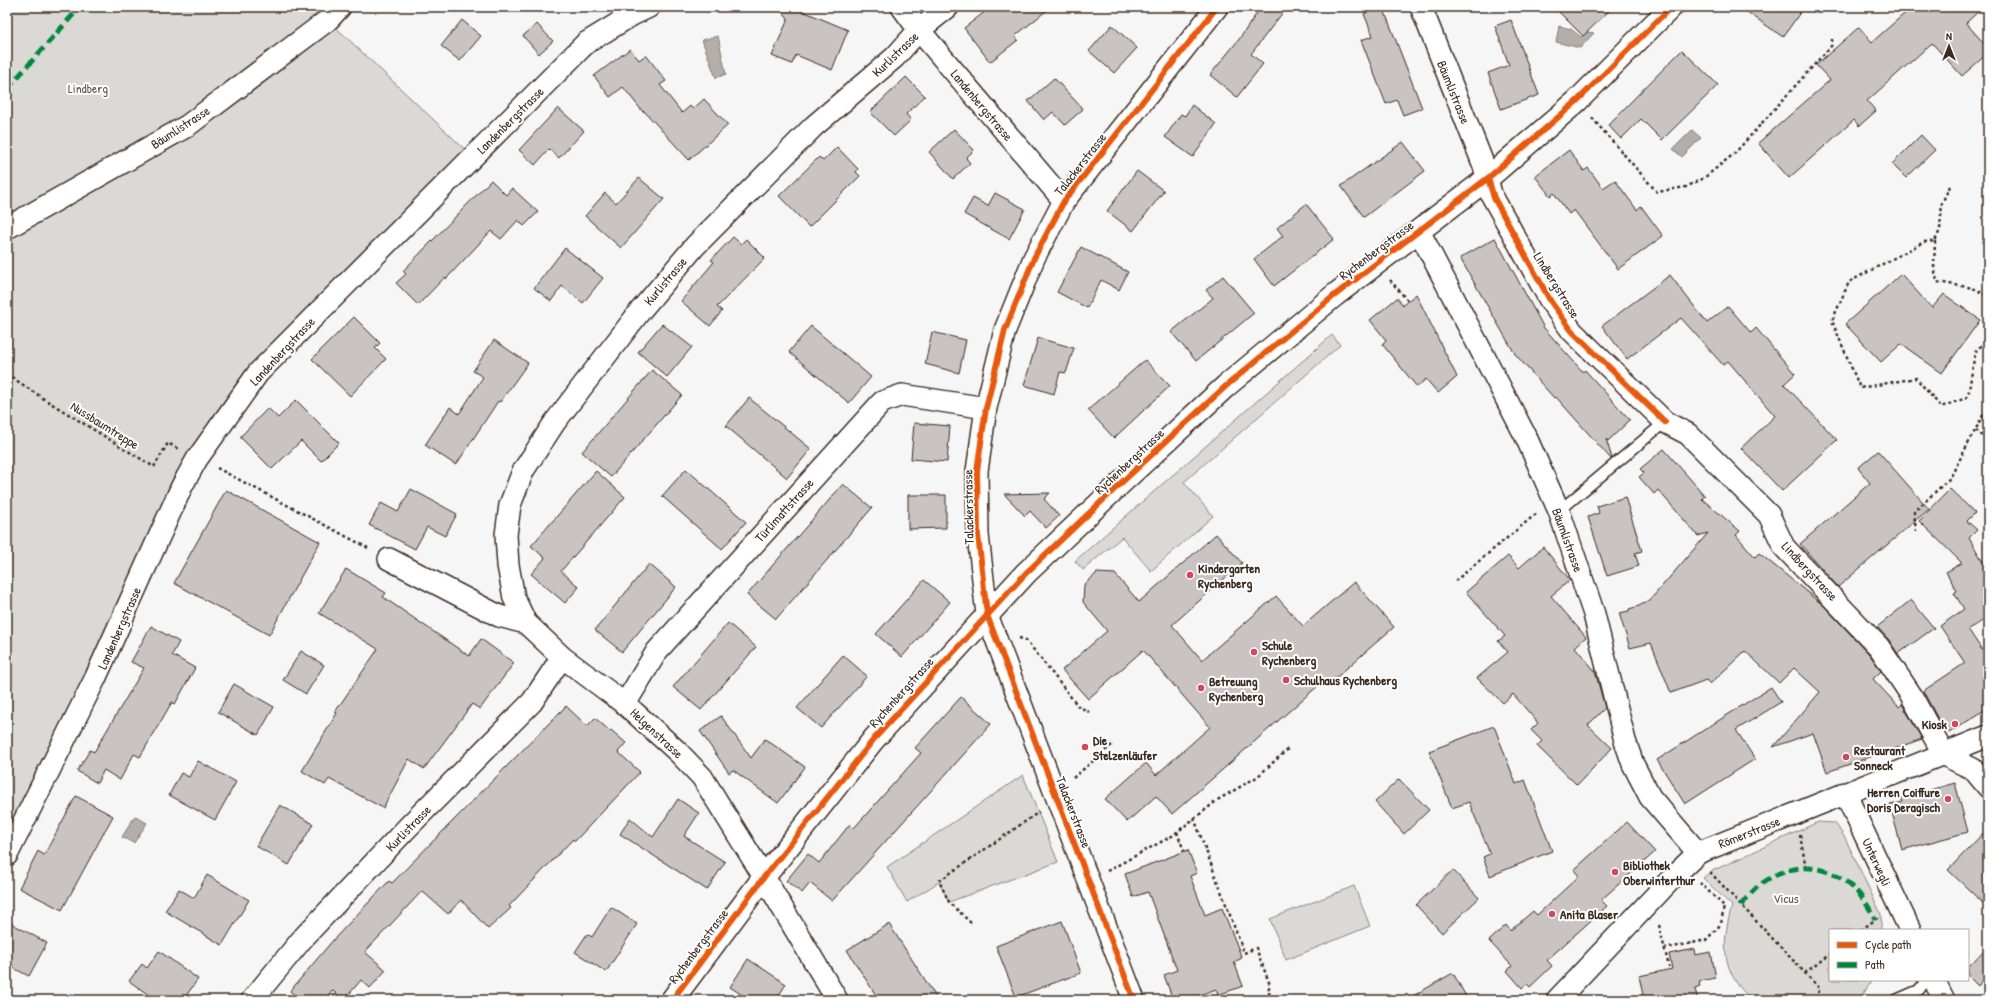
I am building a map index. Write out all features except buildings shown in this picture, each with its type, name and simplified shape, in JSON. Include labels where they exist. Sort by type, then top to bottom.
[{"type":"street","name":"Bäumlistrasse","points":[[7,228],[187,126],[328,20],[340,7]]},
{"type":"street","name":"Landenbergstrasse","points":[[7,855],[96,678],[182,486],[197,459],[258,374],[586,43],[632,15],[649,7]]},
{"type":"street","name":"Landenbergstrasse","points":[[902,7],[919,30],[1064,201]]},
{"type":"street","name":"Kurlistrasse","points":[[526,623],[514,598],[508,565],[506,535],[510,505],[523,471],[555,422],[641,310],[695,246],[814,126],[895,57],[919,30],[948,7]]},
{"type":"street","name":"Talackerstrasse","points":[[1134,1000],[987,615],[978,535],[977,471],[986,408],[1005,330],[1034,258],[1064,201],[1217,7]]},
{"type":"street","name":"Bäumlistrasse","points":[[1421,7],[1488,178]]},
{"type":"street","name":"Rychenbergstrasse","points":[[672,1000],[764,877],[874,739],[1026,573],[1226,386],[1335,295],[1488,178],[1577,101],[1671,7]]},
{"type":"street","name":"Lindbergstrasse","points":[[1488,178],[1491,194],[1551,302],[1568,325],[1665,422],[1688,434],[1770,515],[1784,547],[1879,647],[1911,694],[1944,754]]},
{"type":"street","name":"Bäumlistrasse","points":[[1419,231],[1526,437],[1559,511],[1594,614],[1625,741],[1633,764],[1650,797],[1698,853]]},
{"type":"street","name":"Türlimattstrasse","points":[[626,704],[657,651],[882,402],[902,395],[986,408]]},
{"type":"street","name":"Helgenstrasse","points":[[389,559],[499,616],[526,623],[562,656],[626,704],[678,752],[702,777],[764,877],[837,1000]]},
{"type":"street","name":"Kurlistrasse","points":[[252,1000],[303,938],[408,827],[532,702],[562,656]]},
{"type":"street","name":"Römerstrasse","points":[[1557,1000],[1677,873],[1698,853],[1988,736]]},
{"type":"street","points":[[1944,754],[1973,769],[1988,786]]},
{"type":"street","name":"Unterwegli","points":[[1845,793],[1910,929]]},
{"type":"street","points":[[1934,981],[1944,1000]]},
{"type":"lane","points":[[1559,511],[1665,422]]},
{"type":"lane","points":[[1896,1000],[1919,990],[1925,981]]},
{"type":"path","points":[[1591,117],[1657,192],[1686,187],[1704,178],[1735,153],[1832,45],[1832,36]]},
{"type":"path","points":[[1988,165],[1985,172],[1988,177]]},
{"type":"path","points":[[1950,186],[1942,203],[1940,230],[1935,241],[1934,266],[1937,282],[1973,288],[1988,296]]},
{"type":"path","points":[[1935,241],[1924,242],[1849,282],[1832,321],[1860,388],[1916,378],[1941,407],[1966,398],[1970,391],[1975,352],[1988,338]]},
{"type":"path","points":[[1385,275],[1408,301]]},
{"type":"path","points":[[1916,532],[1914,512],[1950,478],[1988,406]]},
{"type":"path","points":[[1976,430],[1988,441]]},
{"type":"path","points":[[210,465],[389,559]]},
{"type":"path","points":[[1455,580],[1528,520]]},
{"type":"path","points":[[1013,639],[1017,638],[1026,640],[1078,706],[1089,712]]},
{"type":"path","points":[[1072,778],[1113,744]]},
{"type":"path","points":[[1102,874],[1177,832],[1219,799],[1257,777],[1289,748]]},
{"type":"path","points":[[971,923],[949,902],[939,881],[1043,811]]},
{"type":"path","points":[[1194,818],[1244,953],[1256,948],[1270,985],[1268,990],[1271,998]]},
{"type":"path","points":[[1799,831],[1806,868]]},
{"type":"path","points":[[1177,832],[1184,851]]},
{"type":"path","points":[[1707,875],[1717,869]]},
{"type":"path","points":[[1710,872],[1820,989],[1814,1000]]},
{"type":"path","points":[[1696,886],[1703,878]]},
{"type":"path","points":[[1664,949],[1706,940],[1721,924],[1724,906],[1700,882]]},
{"type":"path","points":[[1862,929],[1882,914],[1884,920]]},
{"type":"path","points":[[1654,930],[1664,920]]},
{"type":"path","points":[[1659,925],[1669,967]]},
{"type":"path","points":[[1805,973],[1829,955]]},
{"type":"green space","name":"Lindberg","points":[[7,7],[340,7],[328,20],[473,157],[258,373],[197,459],[7,855]]},
{"type":"green space","points":[[1332,335],[1340,345],[1184,482],[1213,516],[1151,571],[1122,537],[1083,570],[1075,561]]},
{"type":"green space","points":[[1023,775],[1058,862],[949,902],[939,882],[907,902],[887,867]]},
{"type":"green space","name":"Vicus","points":[[1818,822],[1835,823],[1845,838],[1881,914],[1881,929],[1829,929],[1829,981],[1871,981],[1862,996],[1856,1000],[1752,1000],[1734,979],[1729,968],[1725,945],[1728,920],[1732,906],[1703,878],[1710,872]]},
{"type":"green space","points":[[1354,886],[1370,926],[1286,960],[1270,919]]},
{"type":"shaded area","points":[[1559,26],[1571,29],[1581,37],[1587,32],[1594,33],[1580,48],[1556,42]]},
{"type":"shaded area","points":[[718,36],[726,74],[716,78],[702,40]]},
{"type":"shaded area","points":[[1692,130],[1701,138],[1682,157],[1673,149]]},
{"type":"shaded area","points":[[135,816],[147,823],[134,843],[122,837]]},
{"type":"marked path","points":[[7,89],[80,7]]},
{"type":"marked path","points":[[1741,905],[1757,887],[1777,874],[1794,869],[1811,868],[1826,871],[1841,878],[1854,889],[1866,903],[1875,919]]},
{"type":"cycle path","points":[[1134,1000],[987,615],[978,535],[977,471],[986,408],[1005,330],[1034,258],[1064,201],[1217,7]]},
{"type":"cycle path","points":[[672,1000],[764,877],[874,739],[1026,573],[1226,386],[1335,295],[1488,178],[1577,101],[1671,7]]},
{"type":"cycle path","points":[[1488,178],[1494,198],[1551,302],[1572,331],[1665,422]]},
{"type":"place","name":"Kindergarten Rychenberg","points":[[1190,575]]},
{"type":"place","name":"Schule Rychenberg","points":[[1254,652]]},
{"type":"place","name":"Schulhaus Rychenberg","points":[[1286,680]]},
{"type":"place","name":"Betreuung Rychenberg","points":[[1201,688]]},
{"type":"place","name":"Kiosk","points":[[1955,724]]},
{"type":"place","name":"Die Stelzenläufer","points":[[1085,747]]},
{"type":"place","name":"Restaurant Sonneck","points":[[1846,757]]},
{"type":"place","name":"Herren Coiffure Doris Deragisch","points":[[1948,799]]},
{"type":"place","name":"Bibliothek Oberwinterthur","points":[[1615,872]]},
{"type":"place","name":"Anita Blaser","points":[[1552,914]]}]
